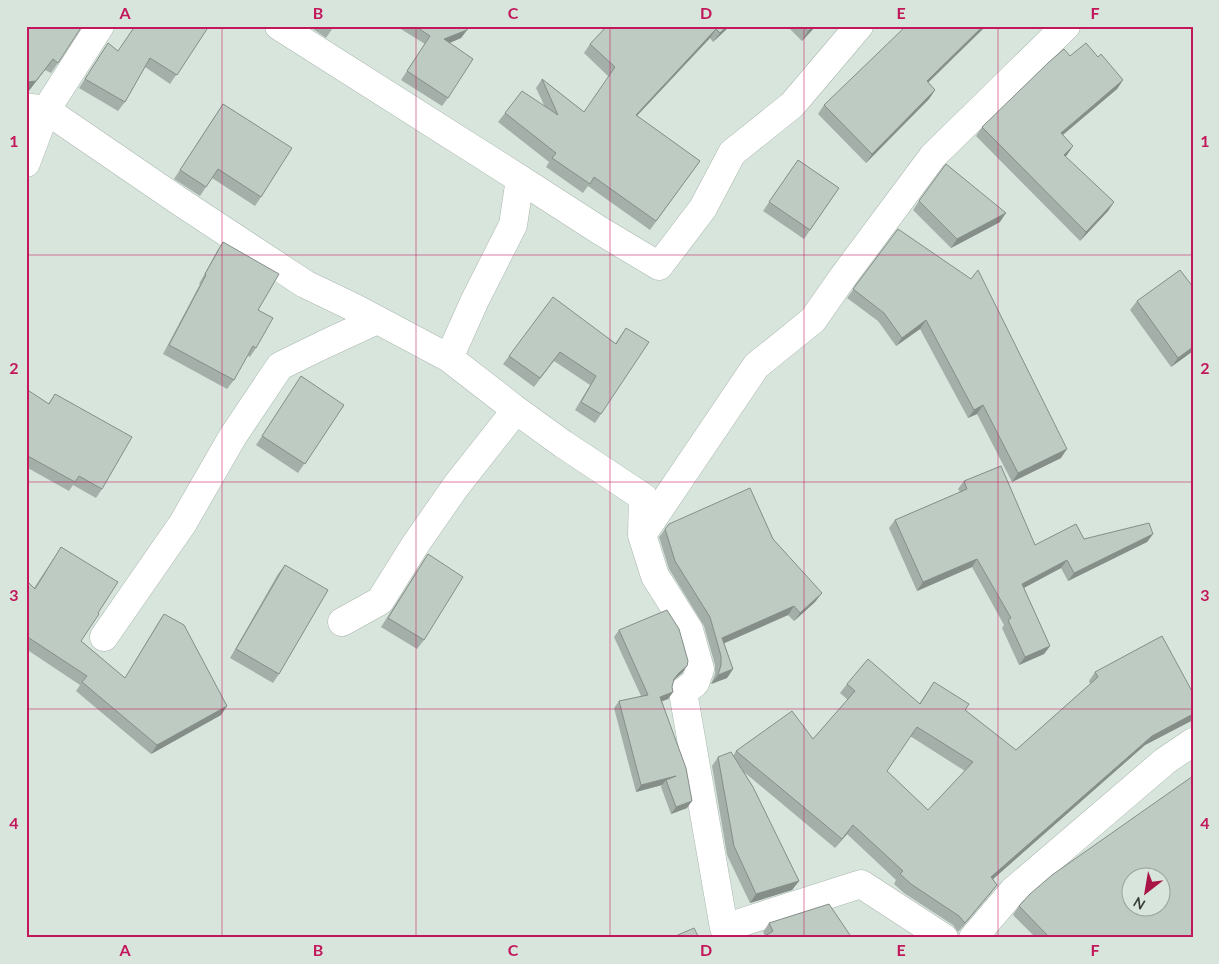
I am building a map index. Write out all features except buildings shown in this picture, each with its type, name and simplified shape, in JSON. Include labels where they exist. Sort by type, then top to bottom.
[{"type":"street","points":[[26,163],[36,109],[100,26]]},
{"type":"street","points":[[279,26],[520,178],[598,230],[659,266],[703,208],[732,153],[792,105],[859,26]]},
{"type":"street","points":[[642,535],[756,366],[813,320],[932,156],[1066,26]]},
{"type":"street","points":[[36,109],[305,284],[449,358],[563,444],[643,497],[642,535],[655,576],[689,630],[700,668],[695,683],[683,692],[727,933],[861,884],[944,938]]},
{"type":"street","points":[[449,358],[475,300],[513,224],[520,178]]},
{"type":"street","points":[[104,637],[182,523],[233,436],[280,366],[377,320]]},
{"type":"street","points":[[342,622],[380,601],[456,486],[516,410]]},
{"type":"street","points":[[973,938],[1013,891],[1165,761],[1193,742]]}]
